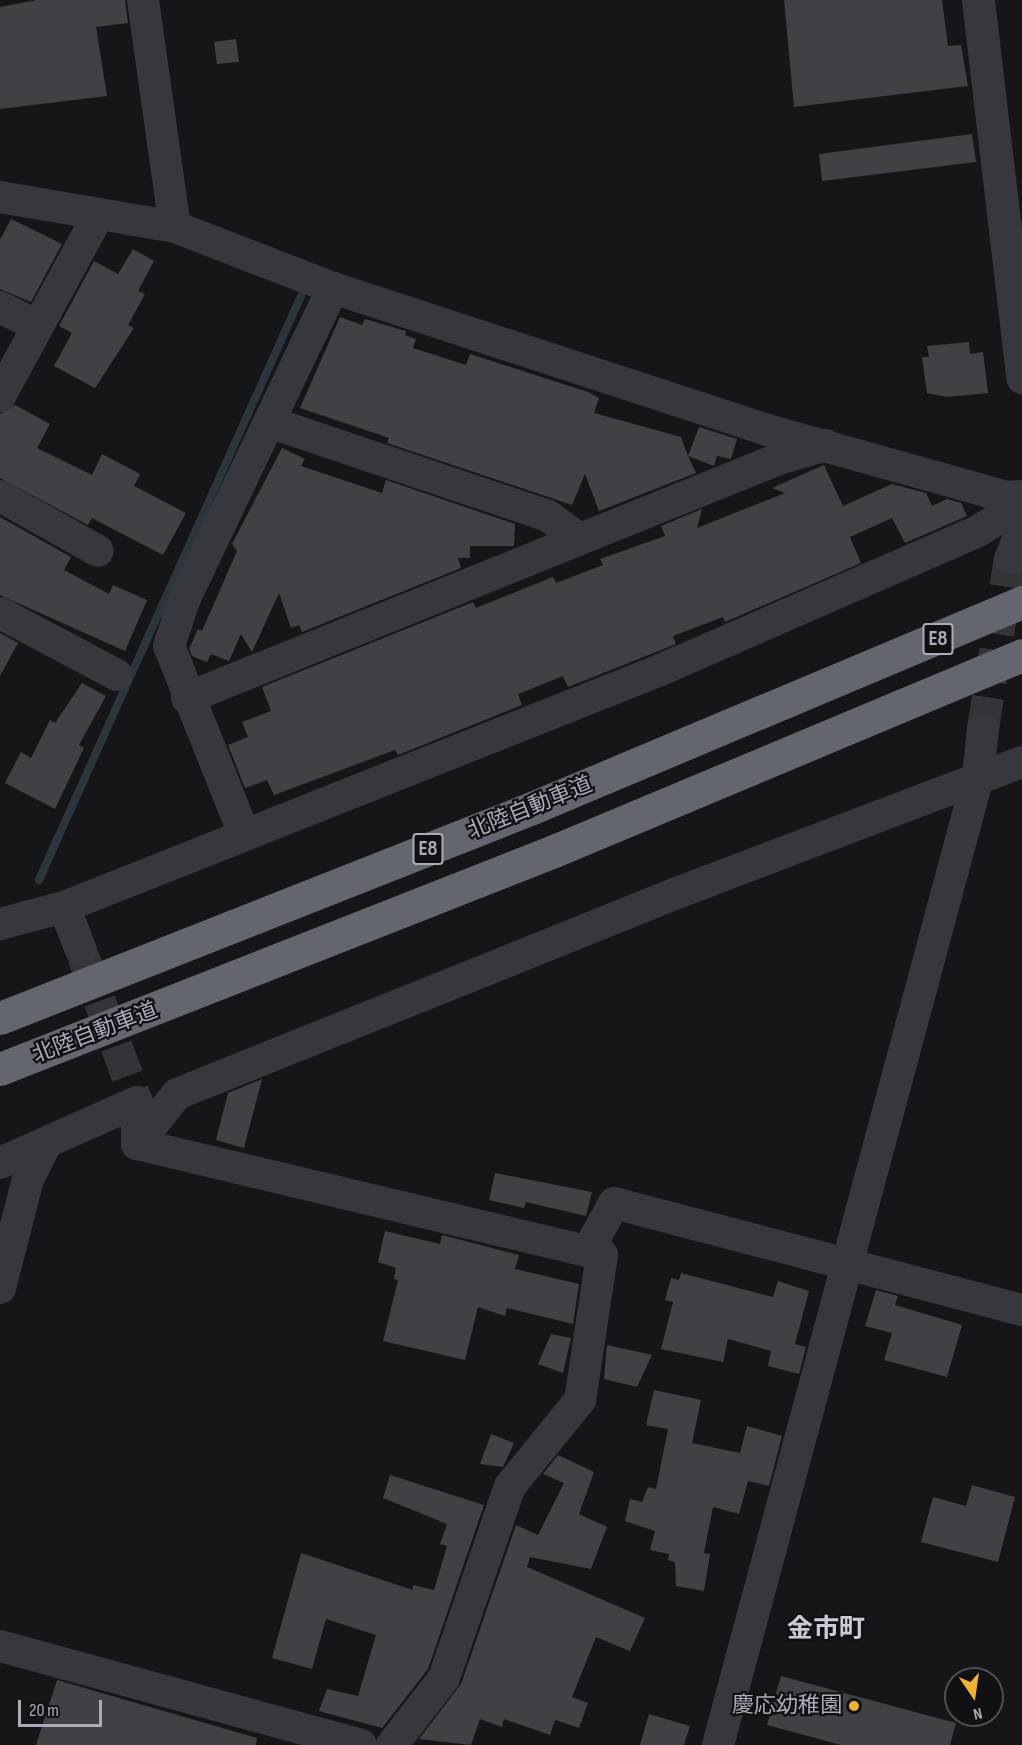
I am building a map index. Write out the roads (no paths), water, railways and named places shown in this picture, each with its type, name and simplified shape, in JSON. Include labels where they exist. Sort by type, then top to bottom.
[{"type":"highway","points":[[855,675],[1022,590]]},
{"type":"highway","name":"北陸自動車道","points":[[0,1018],[855,675],[1022,602]]},
{"type":"highway","name":"北陸自動車道","points":[[0,1069],[554,851],[1022,655]]},
{"type":"highway","points":[[554,851],[678,810],[1022,673]]},
{"type":"street","points":[[143,0],[175,227]]},
{"type":"street","points":[[978,0],[1022,377]]},
{"type":"street","points":[[0,197],[175,227],[333,288],[766,430],[830,444],[1007,498],[1022,496]]},
{"type":"street","points":[[0,396],[99,214]]},
{"type":"street","points":[[244,834],[187,698],[169,646],[185,598],[333,288]]},
{"type":"street","points":[[0,307],[38,326]]},
{"type":"street","points":[[269,422],[548,516],[580,539]]},
{"type":"street","points":[[187,698],[776,460],[830,444]]},
{"type":"street","points":[[0,496],[98,551]]},
{"type":"street","points":[[0,924],[64,907],[658,670],[978,531],[1022,504]]},
{"type":"street","points":[[1010,559],[1022,530]]},
{"type":"street","points":[[0,613],[117,675]]},
{"type":"street","points":[[718,1745],[978,777],[983,729]]},
{"type":"street","points":[[137,1144],[177,1094],[978,777],[1022,762]]},
{"type":"street","points":[[64,907],[81,950]]},
{"type":"street","points":[[0,1163],[44,1147],[137,1102],[137,1144]]},
{"type":"street","points":[[137,1144],[589,1248],[602,1255],[580,1400],[510,1486],[444,1678],[392,1745]]},
{"type":"street","points":[[0,1288],[28,1179],[44,1147]]},
{"type":"street","points":[[589,1248],[614,1203],[1022,1310]]},
{"type":"street","points":[[0,1646],[299,1737],[361,1745]]},
{"type":"waterway","points":[[39,880],[301,296]]},
{"type":"tunnel","points":[[983,729],[1010,559]]},
{"type":"tunnel","points":[[83,956],[137,1102]]},
{"type":"place","name":"慶応幼稚園","points":[[854,1706]]},
{"type":"district","name":"金市町","points":[[826,1630]]}]
